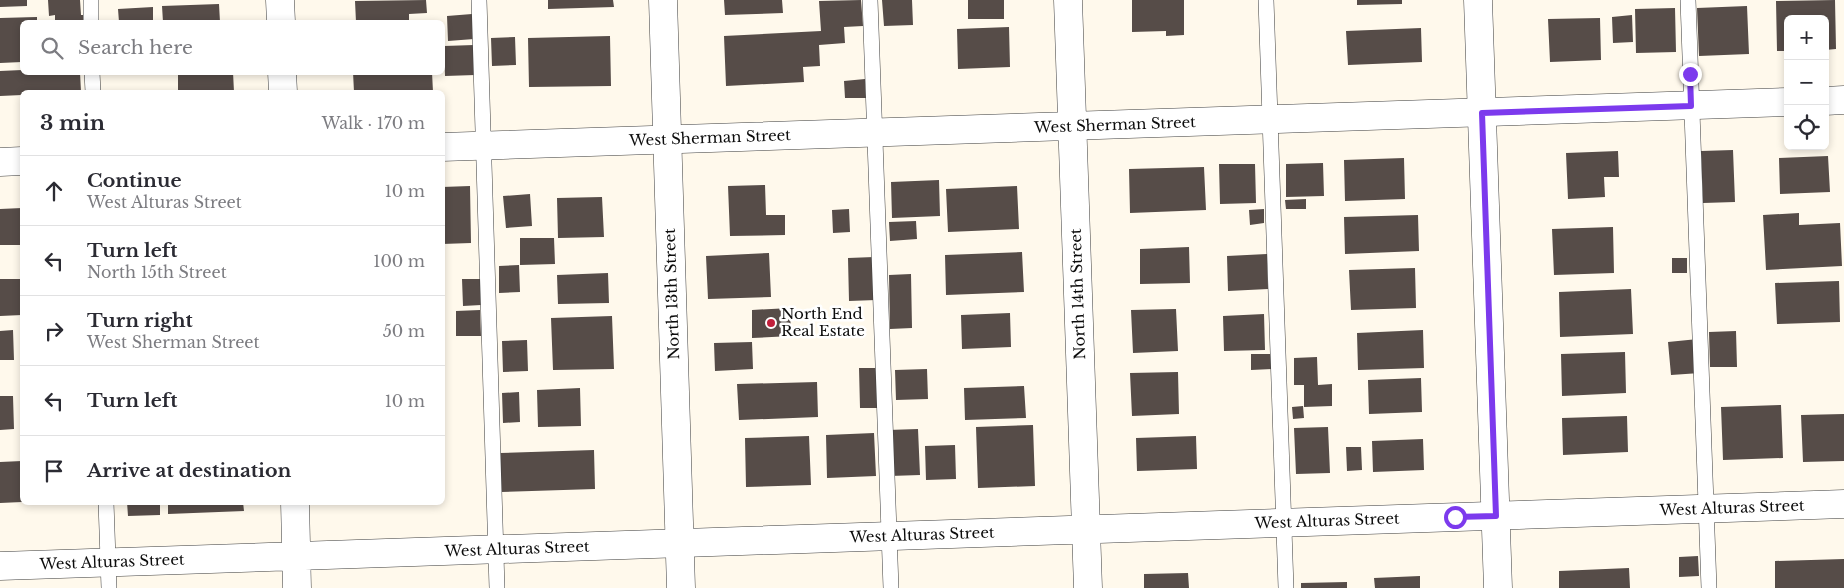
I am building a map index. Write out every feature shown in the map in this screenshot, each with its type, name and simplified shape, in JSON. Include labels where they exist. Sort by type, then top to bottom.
[{"type":"street","points":[[280,0],[281,20]]},
{"type":"street","name":"North 13th Street","points":[[663,0],[682,588]]},
{"type":"street","name":"North 14th Street","points":[[1068,0],[1088,588]]},
{"type":"street","points":[[1478,0],[1498,588]]},
{"type":"street","points":[[282,75],[283,90]]},
{"type":"street","points":[[1829,101],[1844,100]]},
{"type":"street","name":"West Sherman Street","points":[[445,147],[1784,102]]},
{"type":"street","points":[[0,162],[20,161]]},
{"type":"street","name":"West Alturas Street","points":[[0,566],[109,575],[296,556],[1844,504]]},
{"type":"street","points":[[295,505],[297,588]]},
{"type":"lane","points":[[91,0],[92,20]]},
{"type":"lane","points":[[478,0],[497,588]]},
{"type":"lane","points":[[870,0],[891,588]]},
{"type":"lane","points":[[1266,0],[1286,588]]},
{"type":"lane","points":[[1688,0],[1709,588]]},
{"type":"lane","points":[[92,75],[93,90]]},
{"type":"lane","points":[[106,505],[109,575]]},
{"type":"building","points":[[0,0],[27,0],[27,6],[0,7]]},
{"type":"building","points":[[48,0],[80,0],[81,15],[88,15],[88,20],[55,20],[55,15],[49,16]]},
{"type":"building","points":[[426,0],[427,13],[409,14],[409,20],[356,20],[355,1]]},
{"type":"building","points":[[548,0],[613,0],[614,7],[548,9]]},
{"type":"building","points":[[724,0],[782,0],[783,13],[725,15]]},
{"type":"building","points":[[861,0],[863,26],[844,27],[845,43],[819,45],[820,66],[803,67],[804,82],[726,86],[724,36],[821,31],[819,1]]},
{"type":"building","points":[[882,0],[912,0],[913,25],[884,26]]},
{"type":"building","points":[[968,0],[1004,0],[1004,19],[968,19]]},
{"type":"building","points":[[1132,0],[1184,0],[1184,35],[1166,36],[1166,31],[1132,32]]},
{"type":"building","points":[[1357,0],[1402,0],[1402,4],[1357,5]]},
{"type":"building","points":[[1835,0],[1836,49],[1829,50],[1829,15],[1784,15],[1784,51],[1777,51],[1776,1]]},
{"type":"building","points":[[219,4],[220,20],[163,20],[162,6]]},
{"type":"building","points":[[1747,6],[1749,54],[1699,56],[1697,8]]},
{"type":"building","points":[[153,7],[153,20],[119,20],[118,9]]},
{"type":"building","points":[[1675,8],[1676,52],[1636,53],[1635,9]]},
{"type":"building","points":[[472,14],[474,39],[448,41],[447,16]]},
{"type":"building","points":[[1632,15],[1633,42],[1613,43],[1612,17]]},
{"type":"building","points":[[37,17],[37,20],[20,20],[20,62],[0,63],[0,18]]},
{"type":"building","points":[[1600,18],[1601,60],[1550,62],[1548,19]]},
{"type":"building","points":[[1009,27],[1010,67],[958,69],[957,29]]},
{"type":"building","points":[[1421,28],[1422,62],[1348,65],[1346,31]]},
{"type":"building","points":[[610,36],[611,86],[529,87],[528,38]]},
{"type":"building","points":[[515,37],[516,65],[492,66],[491,38]]},
{"type":"building","points":[[474,45],[475,75],[445,76],[445,46]]},
{"type":"building","points":[[20,70],[20,75],[80,75],[81,90],[20,90],[20,95],[0,96],[0,71]]},
{"type":"building","points":[[178,75],[233,75],[234,90],[178,90]]},
{"type":"building","points":[[353,75],[432,75],[433,90],[354,90]]},
{"type":"building","points":[[865,79],[866,98],[845,98],[844,81]]},
{"type":"building","points":[[1733,150],[1735,202],[1703,203],[1701,151]]},
{"type":"building","points":[[1618,151],[1619,177],[1604,177],[1605,197],[1568,199],[1566,153]]},
{"type":"building","points":[[1828,156],[1830,192],[1780,194],[1779,158]]},
{"type":"building","points":[[1404,158],[1405,199],[1345,201],[1344,160]]},
{"type":"building","points":[[1323,163],[1324,196],[1286,197],[1286,164]]},
{"type":"building","points":[[1219,164],[1255,164],[1256,203],[1220,204]]},
{"type":"building","points":[[1204,167],[1206,210],[1130,213],[1129,169]]},
{"type":"building","points":[[939,180],[940,216],[892,218],[891,182]]},
{"type":"building","points":[[765,185],[766,215],[785,215],[785,235],[730,236],[728,186]]},
{"type":"building","points":[[470,186],[471,243],[445,244],[445,187]]},
{"type":"building","points":[[1017,186],[1019,229],[948,232],[946,189]]},
{"type":"building","points":[[530,194],[532,226],[506,228],[503,196]]},
{"type":"building","points":[[602,197],[604,237],[558,238],[557,198]]},
{"type":"building","points":[[1306,199],[1306,209],[1286,209],[1285,200]]},
{"type":"building","points":[[20,208],[20,245],[0,245],[0,209]]},
{"type":"building","points":[[849,209],[850,232],[833,233],[832,210]]},
{"type":"building","points":[[1264,209],[1264,223],[1250,225],[1249,210]]},
{"type":"building","points":[[1799,213],[1799,225],[1840,223],[1842,266],[1766,270],[1763,215]]},
{"type":"building","points":[[1418,215],[1419,251],[1345,254],[1344,217]]},
{"type":"building","points":[[916,221],[917,239],[890,241],[889,222]]},
{"type":"building","points":[[1613,227],[1614,273],[1554,275],[1552,229]]},
{"type":"building","points":[[520,238],[554,238],[555,264],[520,265]]},
{"type":"building","points":[[1189,247],[1190,283],[1140,284],[1140,249]]},
{"type":"building","points":[[1022,252],[1024,292],[946,295],[945,255]]},
{"type":"building","points":[[769,253],[771,297],[708,299],[706,256]]},
{"type":"building","points":[[1267,254],[1268,289],[1228,291],[1227,256]]},
{"type":"building","points":[[874,257],[876,300],[849,301],[848,258]]},
{"type":"building","points":[[1672,258],[1687,258],[1687,273],[1672,273]]},
{"type":"building","points":[[519,265],[520,292],[499,293],[499,266]]},
{"type":"building","points":[[1415,268],[1416,308],[1351,310],[1349,270]]},
{"type":"building","points":[[608,273],[609,303],[558,304],[557,275]]},
{"type":"building","points":[[911,274],[912,328],[890,329],[889,275]]},
{"type":"building","points":[[0,279],[20,279],[20,315],[0,316]]},
{"type":"building","points":[[462,279],[480,279],[481,305],[463,306]]},
{"type":"building","points":[[1839,281],[1840,322],[1777,324],[1775,283]]},
{"type":"building","points":[[1631,289],[1633,334],[1560,337],[1559,292]]},
{"type":"building","name":"North End Real Estate","points":[[790,308],[791,336],[752,338],[752,310]]},
{"type":"building","points":[[1176,309],[1178,351],[1133,353],[1131,310]]},
{"type":"building","points":[[480,310],[481,336],[456,336],[456,311]]},
{"type":"building","points":[[1010,313],[1011,347],[962,349],[961,315]]},
{"type":"building","points":[[1264,314],[1265,350],[1224,351],[1223,316]]},
{"type":"building","points":[[612,316],[614,369],[553,370],[551,318]]},
{"type":"building","points":[[13,330],[14,360],[0,360],[0,331]]},
{"type":"building","points":[[1423,330],[1424,368],[1358,370],[1357,333]]},
{"type":"building","points":[[1736,331],[1737,367],[1710,367],[1709,332]]},
{"type":"building","points":[[1698,339],[1700,373],[1671,375],[1668,342]]},
{"type":"building","points":[[527,340],[528,371],[503,372],[502,341]]},
{"type":"building","points":[[752,342],[753,369],[715,371],[714,343]]},
{"type":"building","points":[[1625,352],[1626,393],[1562,396],[1561,354]]},
{"type":"building","points":[[1251,354],[1273,354],[1273,369],[1251,370]]},
{"type":"building","points":[[1317,357],[1318,385],[1332,384],[1332,406],[1304,407],[1304,385],[1294,385],[1294,358]]},
{"type":"building","points":[[859,368],[877,368],[878,408],[860,408]]},
{"type":"building","points":[[927,369],[928,399],[896,400],[895,370]]},
{"type":"building","points":[[1178,372],[1179,414],[1132,416],[1130,373]]},
{"type":"building","points":[[1421,378],[1422,412],[1369,414],[1368,380]]},
{"type":"building","points":[[817,382],[818,417],[739,420],[737,384]]},
{"type":"building","points":[[1024,386],[1026,418],[965,420],[964,388]]},
{"type":"building","points":[[580,388],[581,426],[538,427],[537,390]]},
{"type":"building","points":[[519,392],[520,422],[503,423],[502,393]]},
{"type":"building","points":[[0,396],[13,396],[14,429],[0,430]]},
{"type":"building","points":[[1781,405],[1783,458],[1723,460],[1721,407]]},
{"type":"building","points":[[1303,406],[1304,418],[1293,419],[1292,407]]},
{"type":"building","points":[[1844,414],[1844,461],[1803,462],[1801,415]]},
{"type":"building","points":[[1627,416],[1628,452],[1563,455],[1562,418]]},
{"type":"building","points":[[1033,425],[1035,486],[978,488],[976,427]]},
{"type":"building","points":[[1328,427],[1330,473],[1296,474],[1294,428]]},
{"type":"building","points":[[918,429],[920,475],[890,476],[888,430]]},
{"type":"building","points":[[874,433],[876,476],[827,478],[826,435]]},
{"type":"building","points":[[809,436],[811,485],[746,487],[745,438]]},
{"type":"building","points":[[1196,436],[1197,469],[1137,471],[1136,438]]},
{"type":"building","points":[[1423,439],[1424,470],[1373,472],[1372,441]]},
{"type":"building","points":[[955,445],[956,479],[926,480],[925,446]]},
{"type":"building","points":[[1346,447],[1361,447],[1362,470],[1347,471]]},
{"type":"building","points":[[594,450],[595,489],[501,492],[500,453]]},
{"type":"building","points":[[20,461],[20,502],[0,503],[0,462]]},
{"type":"building","points":[[127,505],[160,505],[160,515],[128,516]]},
{"type":"building","points":[[168,505],[243,505],[244,511],[168,514]]},
{"type":"building","points":[[1698,556],[1699,576],[1679,577],[1679,557]]},
{"type":"building","points":[[1844,559],[1844,588],[1775,588],[1775,561]]},
{"type":"building","points":[[1629,568],[1630,588],[1559,588],[1559,571]]},
{"type":"building","points":[[1188,573],[1189,588],[1144,588],[1144,574]]},
{"type":"building","points":[[1420,576],[1420,588],[1375,588],[1374,578]]},
{"type":"building","points":[[1347,582],[1347,588],[1301,588],[1301,583]]},
{"type":"place","name":"North End Real Estate","points":[[771,323]]},
{"type":"route","points":[[1455,517],[1496,516],[1482,113],[1691,106],[1690,74]]}]
